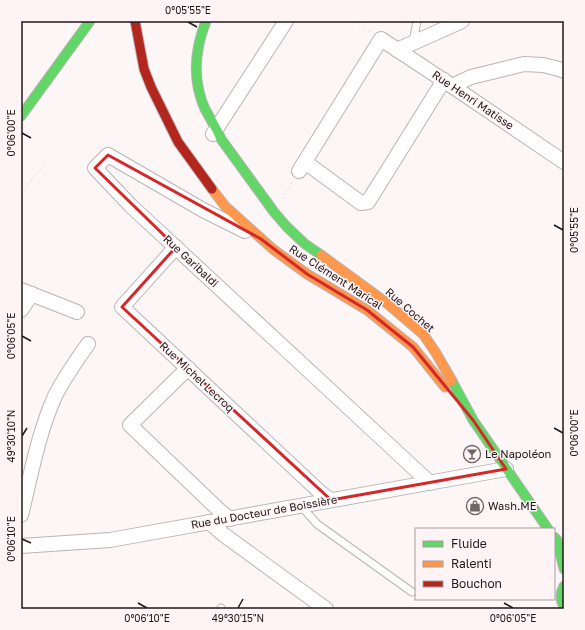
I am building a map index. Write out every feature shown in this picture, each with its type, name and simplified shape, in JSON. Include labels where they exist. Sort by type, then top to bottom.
[{"type":"street","points":[[21,116],[90,21]]},
{"type":"street","name":"Rue Clément Marical","points":[[135,21],[144,69],[151,87],[178,142],[225,206],[274,250],[307,274],[367,310],[413,347],[441,383],[473,420]]},
{"type":"street","name":"Rue Cochet","points":[[198,21],[191,40],[189,63],[190,83],[193,99],[199,116],[206,126],[217,134]]},
{"type":"street","name":"Rue Cochet","points":[[206,21],[198,44],[196,64],[198,86],[209,119],[217,134],[274,212],[287,227],[305,244],[388,304],[422,334],[436,352],[473,420],[547,528]]},
{"type":"street","points":[[217,134],[286,21]]},
{"type":"street","points":[[397,50],[462,21]]},
{"type":"street","points":[[381,39],[302,167],[361,203],[368,202],[448,83],[524,64],[543,65],[560,69],[564,72]]},
{"type":"street","name":"Rue Henri Matisse","points":[[381,39],[563,160]]},
{"type":"street","name":"Rue Garibaldi","points":[[261,239],[204,210],[108,155],[95,168],[131,206],[430,483]]},
{"type":"street","name":"Rue Michel Lecroq","points":[[176,247],[122,307],[331,500]]},
{"type":"street","points":[[21,310],[27,292],[77,312]]},
{"type":"street","points":[[21,515],[38,446],[55,397],[66,376],[88,344]]},
{"type":"street","points":[[188,368],[130,425],[220,511],[230,518]]},
{"type":"street","name":"Rue du Docteur de Boissière","points":[[21,546],[110,540],[506,469]]},
{"type":"street","points":[[209,522],[326,609]]},
{"type":"street","points":[[555,538],[564,569]]},
{"type":"street","points":[[564,586],[561,594],[561,600],[564,607]]},
{"type":"lane","points":[[412,43],[417,21]]},
{"type":"lane","points":[[301,506],[317,524],[412,592]]},
{"type":"path","points":[[356,21],[369,32],[381,39]]},
{"type":"path","points":[[21,194],[44,164]]},
{"type":"path","points":[[283,197],[287,191]]},
{"type":"highlighted area","points":[[108,155],[261,239],[307,274],[367,310],[413,347],[473,420],[506,469],[331,500],[122,307],[176,247],[95,168]]},
{"type":"traffic: fast","points":[[21,116],[90,21]]},
{"type":"traffic: fast","points":[[206,21],[199,42],[196,65],[198,87],[205,109],[221,139],[274,212],[305,244],[321,255]]},
{"type":"traffic: fast","points":[[452,381],[473,420],[547,528]]},
{"type":"traffic: fast","points":[[555,538],[557,540],[564,569]]},
{"type":"traffic: fast","points":[[564,586],[561,596],[564,607]]},
{"type":"traffic: slow","points":[[212,189],[225,206],[274,250],[307,274],[367,310],[413,347],[445,387]]},
{"type":"traffic: slow","points":[[321,255],[388,304],[423,334],[452,381]]},
{"type":"traffic: jam","points":[[135,21],[144,69],[151,87],[178,142],[212,189]]},
{"type":"place","name":"Le Napoléon","points":[[472,454]]},
{"type":"place","name":"Wash.ME","points":[[475,506]]}]
